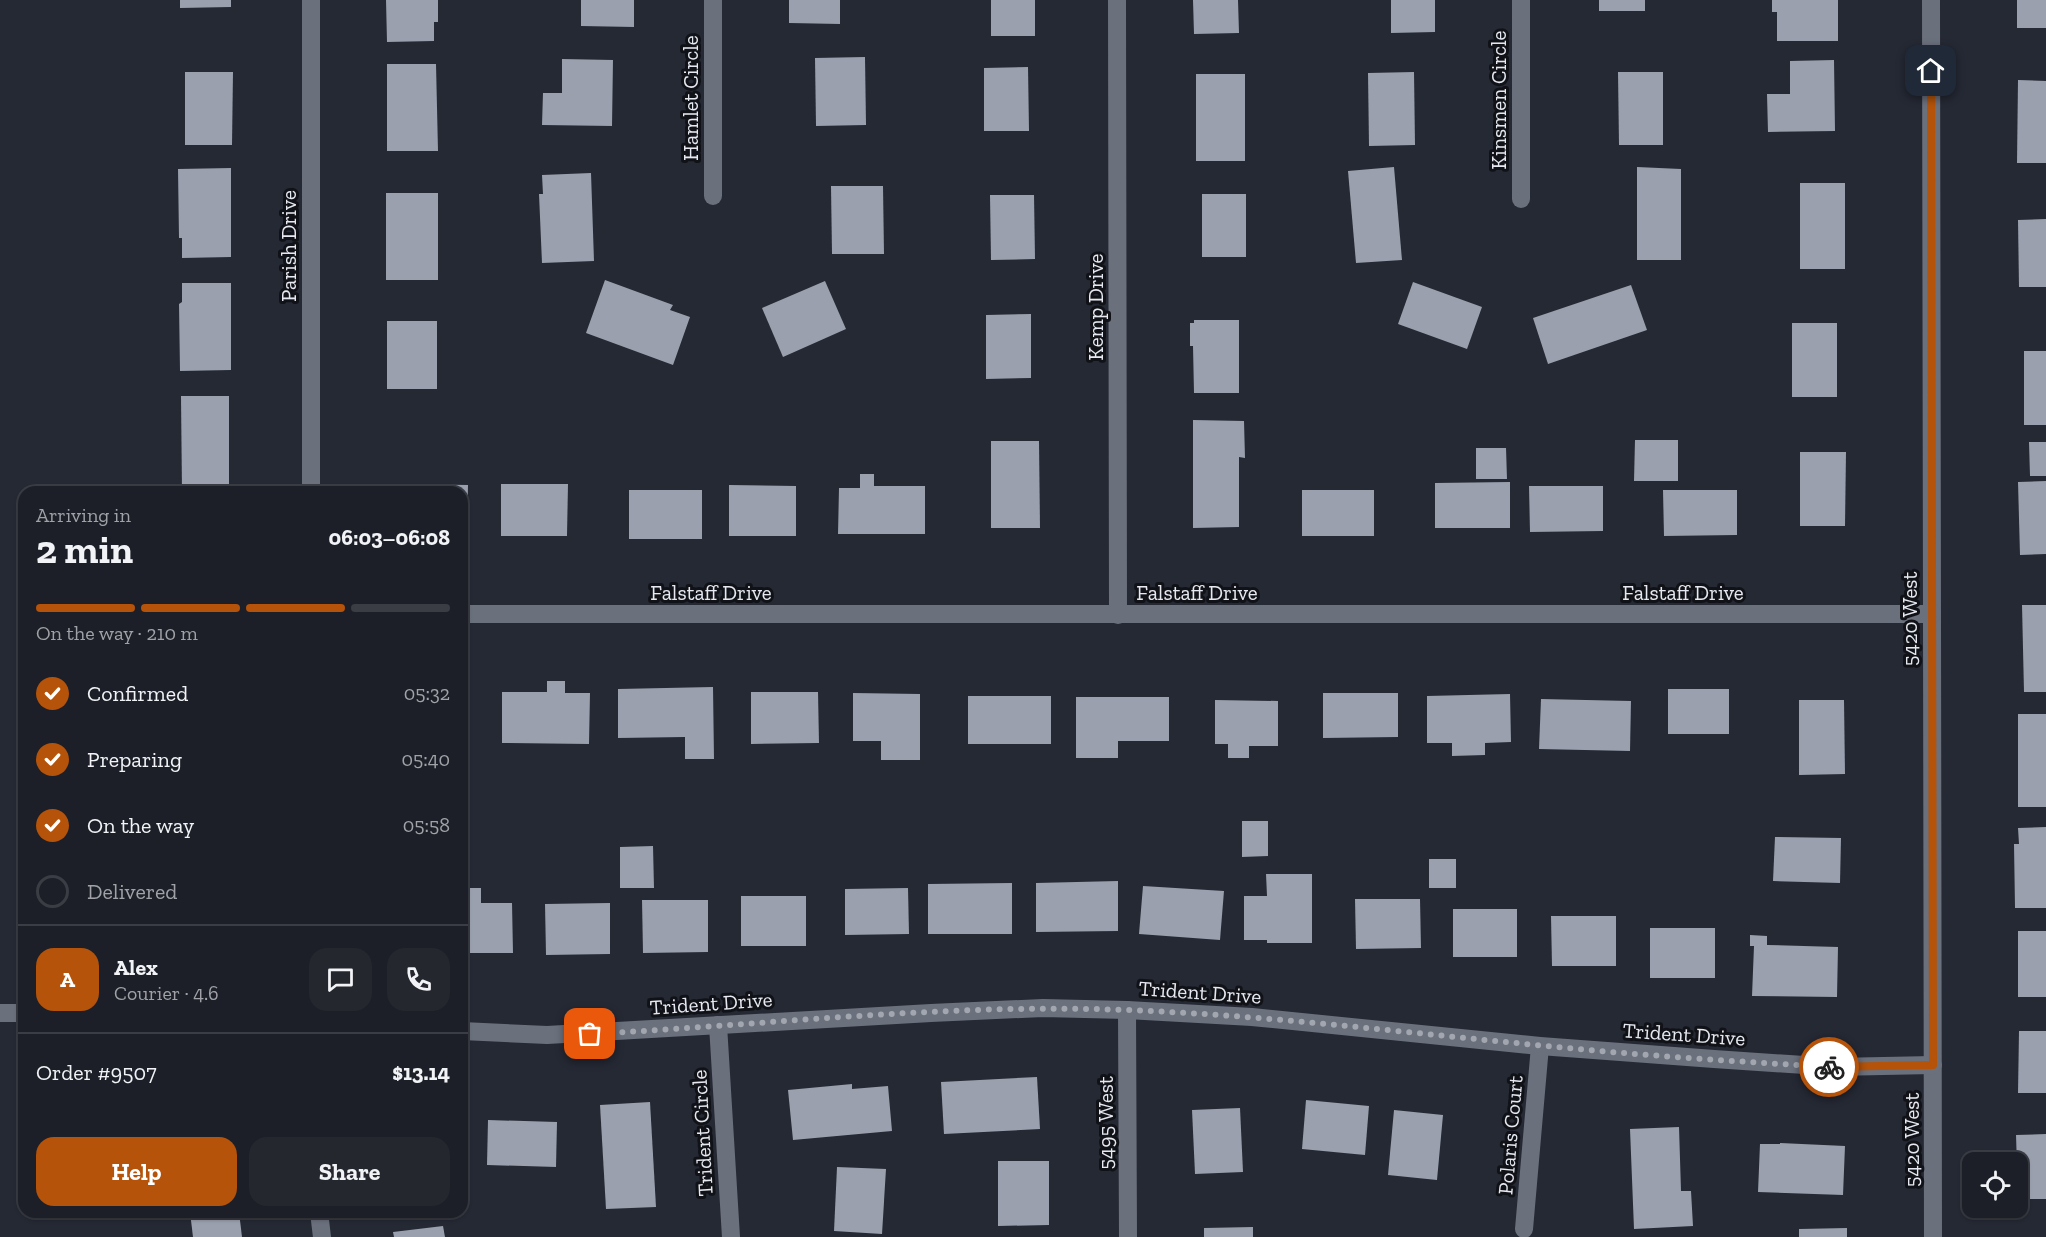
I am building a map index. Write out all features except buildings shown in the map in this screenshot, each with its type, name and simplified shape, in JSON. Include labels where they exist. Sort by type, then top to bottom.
[{"type":"street","name":"Parish Drive","points":[[311,0],[311,486]]},
{"type":"street","name":"Hamlet Circle","points":[[713,0],[713,196]]},
{"type":"street","name":"Kemp Drive","points":[[1117,0],[1118,615]]},
{"type":"street","name":"Kinsmen Circle","points":[[1521,0],[1521,200]]},
{"type":"street","name":"5420 West","points":[[1931,0],[1933,1237]]},
{"type":"street","name":"Falstaff Drive","points":[[468,614],[1932,614]]},
{"type":"street","name":"Trident Drive","points":[[468,1031],[547,1035],[1043,1008],[1252,1017],[1540,1046],[1834,1067],[1933,1065]]},
{"type":"street","name":"5495 West","points":[[1127,1010],[1128,1237]]},
{"type":"street","points":[[0,1013],[18,1013]]},
{"type":"street","name":"Trident Circle","points":[[718,1025],[731,1237]]},
{"type":"street","name":"Polaris Court","points":[[1524,1229],[1540,1046]]},
{"type":"street","points":[[320,1218],[322,1237]]},
{"type":"way so far","points":[[590,1034],[931,1013],[1043,1008],[1127,1010],[1252,1017],[1540,1046],[1829,1067]]},
{"type":"route","points":[[1829,1067],[1933,1065],[1931,71]]}]
